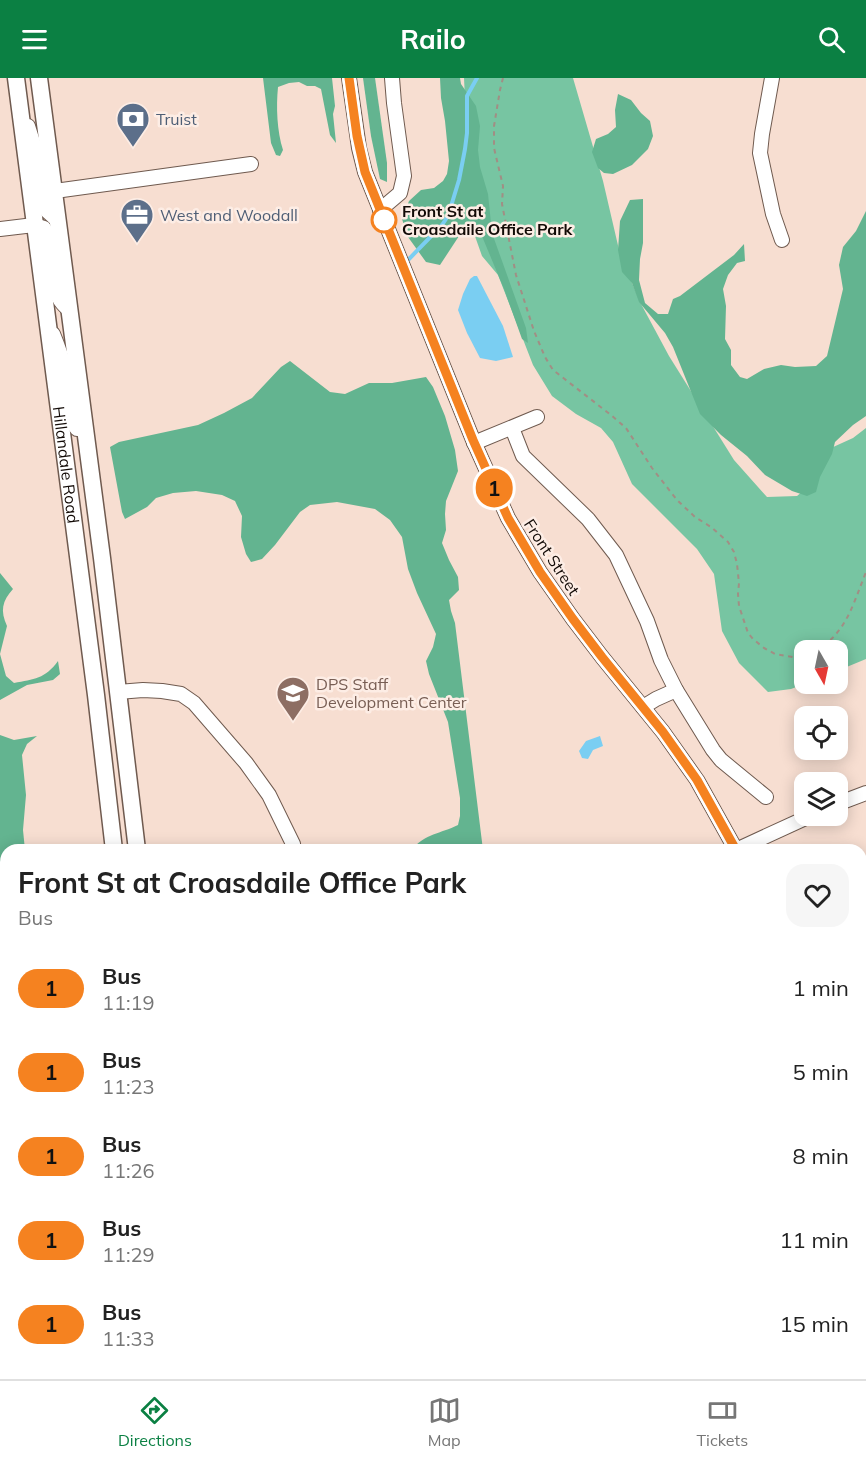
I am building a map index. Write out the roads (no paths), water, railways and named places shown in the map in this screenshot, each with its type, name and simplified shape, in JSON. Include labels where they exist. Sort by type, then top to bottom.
[{"type":"main road","name":"Hillandale Road","points":[[16,78],[113,844]]},
{"type":"main road","name":"Hillandale Road","points":[[41,82],[136,844]]},
{"type":"street","name":"Front Street","points":[[349,78],[359,148],[365,172],[474,443],[508,518],[534,563],[584,634],[663,732],[697,780],[733,844]]},
{"type":"street","points":[[380,210],[400,193],[404,176],[392,78]]},
{"type":"street","points":[[772,78],[760,153],[773,214],[782,240]]},
{"type":"street","points":[[19,102],[39,161],[44,206],[47,212],[58,221]]},
{"type":"street","points":[[55,191],[251,164]]},
{"type":"street","points":[[0,229],[34,225],[44,228],[54,284],[60,300],[70,311]]},
{"type":"street","points":[[47,318],[61,355],[72,421],[77,429],[85,429]]},
{"type":"street","points":[[474,443],[537,417]]},
{"type":"street","points":[[512,428],[523,456],[588,519],[616,555],[644,612],[661,660],[676,690],[717,755],[766,797]]},
{"type":"street","points":[[118,692],[162,690],[181,694],[195,704],[269,795],[293,844]]},
{"type":"street","points":[[643,707],[676,690]]},
{"type":"street","points":[[848,800],[866,793]]},
{"type":"street","points":[[749,844],[794,823]]},
{"type":"water","points":[[477,276],[503,326],[513,357],[496,361],[480,358],[467,333],[458,310],[470,279]]},
{"type":"water","points":[[600,736],[603,746],[593,750],[588,759],[582,758],[579,751],[586,741]]},
{"type":"waterway","points":[[409,259],[448,216],[459,180],[465,149],[467,96],[477,78]]},
{"type":"place","name":"Truist","points":[[133,148]]},
{"type":"place","name":"Front St at Croasdaile Office Park","points":[[384,220]]},
{"type":"place","name":"West and Woodall","points":[[137,244]]},
{"type":"place","name":"DPS Staff Development Center","points":[[293,722]]}]
